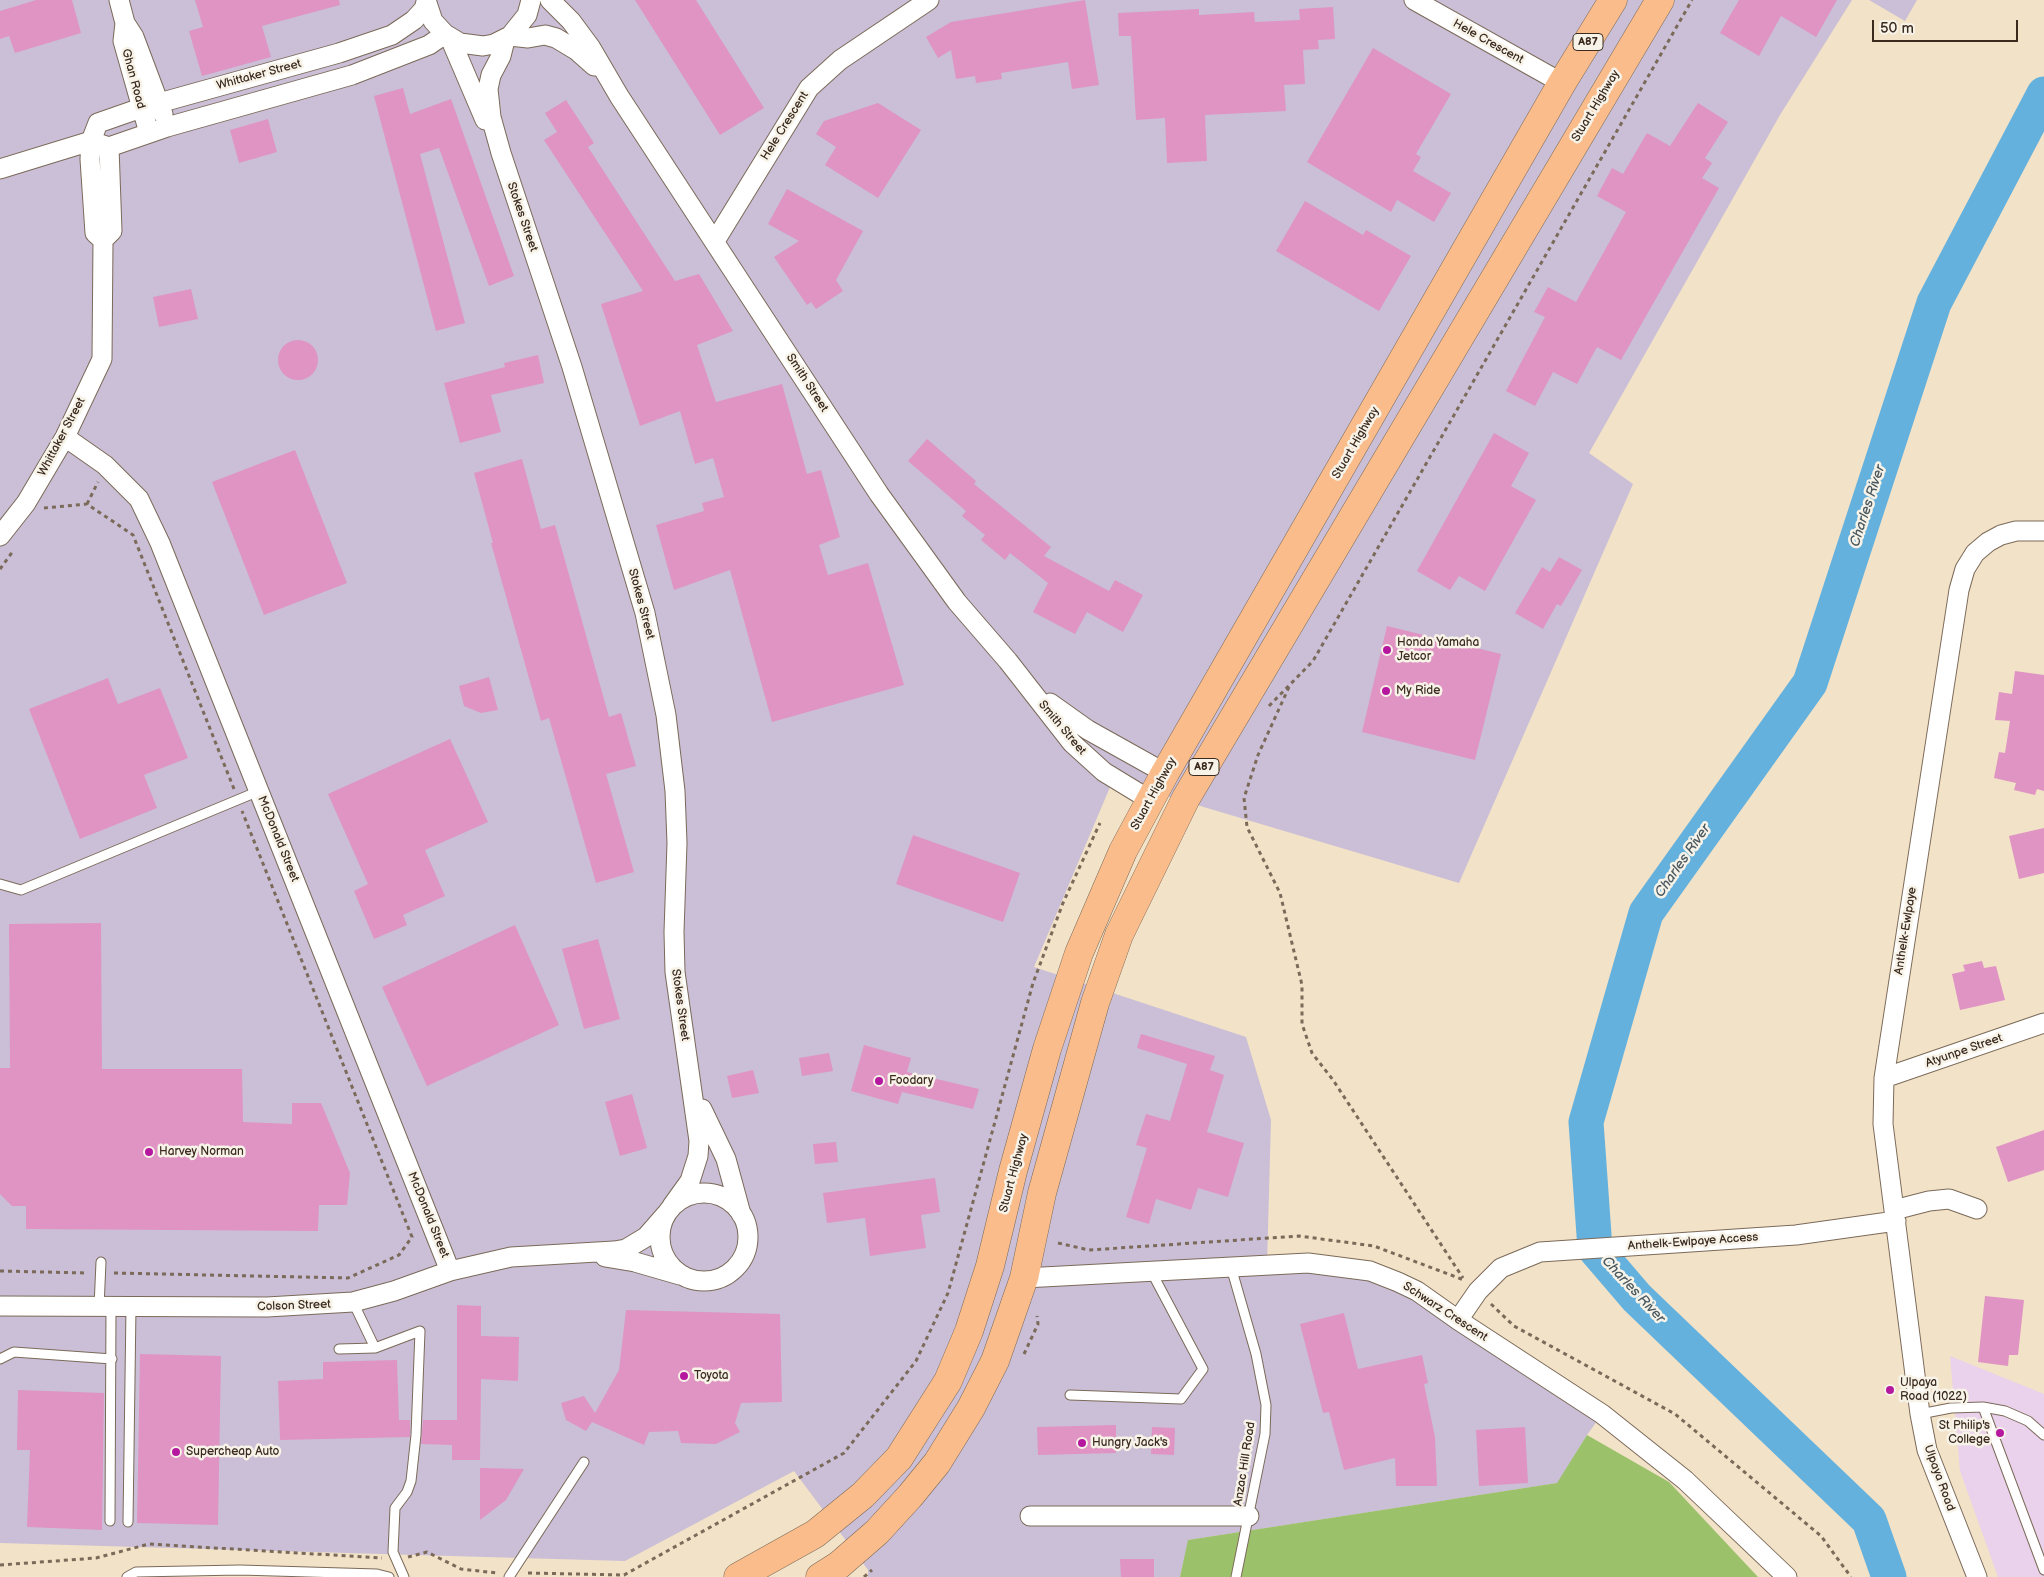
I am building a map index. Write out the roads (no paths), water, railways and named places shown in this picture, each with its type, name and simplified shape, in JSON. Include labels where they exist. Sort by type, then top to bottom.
[{"type":"highway","name":"Stuart Highway","points":[[738,1577],[786,1551],[833,1521],[863,1495],[899,1458],[948,1381],[969,1331],[990,1266],[1013,1171],[1047,1049],[1079,953],[1115,868],[1150,800],[1562,83],[1613,0]]},
{"type":"highway","name":"Stuart Highway","points":[[820,1577],[839,1565],[877,1532],[932,1470],[956,1436],[995,1361],[1034,1278],[1044,1183],[1095,1003],[1119,935],[1178,814],[1660,0]]},
{"type":"highway","points":[[1562,83],[1598,102]]},
{"type":"highway","points":[[1165,774],[1192,788]]},
{"type":"highway","points":[[1150,800],[1178,814]]},
{"type":"highway","points":[[990,1266],[1034,1278]]},
{"type":"street","name":"Ghan Road","points":[[119,0],[125,24],[134,37],[160,103],[167,127]]},
{"type":"street","points":[[507,38],[527,15],[530,0]]},
{"type":"street","name":"Smith Street","points":[[550,0],[571,21],[591,48],[619,96],[918,550],[957,602],[1008,661],[1056,724],[1087,758],[1120,783],[1150,800]]},
{"type":"street","name":"Hele Crescent","points":[[715,241],[809,88],[840,60],[929,0]]},
{"type":"street","name":"Hele Crescent","points":[[1414,0],[1562,83]]},
{"type":"street","name":"Stokes Street","points":[[426,1],[433,21],[448,36],[501,153]]},
{"type":"street","name":"Whittaker Street","points":[[103,240],[95,233],[90,158],[91,141],[98,123],[141,108],[340,53],[392,35],[414,20],[424,10],[426,1]]},
{"type":"street","name":"Ghan Road","points":[[125,24],[123,41],[149,133]]},
{"type":"street","name":"Smith Street","points":[[448,36],[472,46],[494,44],[507,38],[545,36],[566,43],[587,59],[619,96]]},
{"type":"street","name":"Whittaker Street","points":[[0,536],[26,503],[65,437],[102,358],[103,240],[112,231],[109,147],[167,127],[352,74],[448,36]]},
{"type":"street","name":"Stokes Street","points":[[507,38],[502,56],[491,75],[488,89],[490,110],[501,153],[572,367],[644,613],[666,715],[675,790],[677,843],[675,972],[690,1072]]},
{"type":"street","points":[[0,169],[91,141],[109,147]]},
{"type":"street","name":"McDonald Street","points":[[65,437],[105,466],[139,499],[160,543],[450,1271]]},
{"type":"street","name":"Anthelk-Ewlpaye","points":[[1913,1346],[1900,1273],[1895,1215],[1883,1124],[1884,1078],[1959,590],[1965,569],[1975,553],[1988,542],[2001,535],[2016,531],[2044,531]]},
{"type":"street","name":"Smith Street","points":[[1008,661],[1068,718],[1165,774]]},
{"type":"street","name":"Atyunpe Street","points":[[1884,1078],[2044,1022]]},
{"type":"street","points":[[690,1072],[710,1130],[728,1164],[741,1214],[746,1223],[747,1244],[738,1264],[722,1277],[710,1280],[688,1278],[672,1267],[662,1249],[660,1236],[662,1223],[670,1210],[691,1195],[703,1193],[726,1199],[741,1214]]},
{"type":"street","name":"Colson Street","points":[[0,1306],[267,1307],[353,1302],[394,1291],[450,1271],[511,1257],[614,1251],[636,1244],[649,1234],[686,1189],[698,1156],[699,1127],[690,1072]]},
{"type":"street","name":"Anthelk-Ewlpaye Access","points":[[1458,1320],[1478,1292],[1501,1268],[1540,1252],[1796,1235],[1895,1215],[1949,1199],[1977,1209]]},
{"type":"street","name":"Colson Street","points":[[582,1253],[635,1262],[688,1278]]},
{"type":"street","name":"Schwarz Crescent","points":[[1034,1278],[1308,1263],[1370,1271],[1417,1291],[1602,1414],[1685,1480],[1787,1577]]},
{"type":"street","name":"Ulpaya Road","points":[[1913,1346],[1920,1414],[1928,1450],[1977,1577]]},
{"type":"street","points":[[1030,1516],[1249,1516]]},
{"type":"lane","points":[[0,884],[21,890],[259,791]]},
{"type":"lane","points":[[101,1262],[100,1273],[112,1359],[110,1521]]},
{"type":"lane","name":"Anzac Hill Road","points":[[1231,1268],[1254,1346],[1266,1405],[1265,1434],[1236,1577]]},
{"type":"lane","points":[[1070,1395],[1181,1399],[1203,1369],[1151,1271]]},
{"type":"lane","points":[[353,1302],[375,1348]]},
{"type":"lane","points":[[128,1522],[131,1307]]},
{"type":"lane","points":[[339,1349],[375,1348],[420,1331],[416,1435],[411,1481],[407,1492],[395,1508],[395,1556],[404,1577]]},
{"type":"lane","points":[[0,1359],[14,1352],[112,1359]]},
{"type":"lane","points":[[1983,1407],[2044,1570]]},
{"type":"lane","points":[[1920,1414],[1951,1408],[1983,1407],[2006,1411],[2028,1421],[2044,1435]]},
{"type":"lane","points":[[510,1576],[584,1462]]},
{"type":"lane","points":[[127,1577],[136,1572],[240,1570],[377,1574],[389,1577]]},
{"type":"waterway","name":"Charles River","points":[[1889,1577],[1869,1520],[1637,1298],[1595,1249],[1586,1122],[1646,913],[1810,683],[1934,303],[2044,94]]},
{"type":"place","name":"Honda Yamaha Jetcor","points":[[1387,650]]},
{"type":"place","name":"My Ride","points":[[1386,691]]},
{"type":"place","name":"Foodary","points":[[879,1081]]},
{"type":"place","name":"Harvey Norman","points":[[149,1152]]},
{"type":"place","name":"Toyota","points":[[684,1376]]},
{"type":"place","name":"Ulpaya Road (1022)","points":[[1890,1390]]},
{"type":"place","name":"St Philip's College","points":[[2000,1433]]},
{"type":"place","name":"Hungry Jack's","points":[[1082,1443]]},
{"type":"place","name":"Supercheap Auto","points":[[176,1452]]}]
